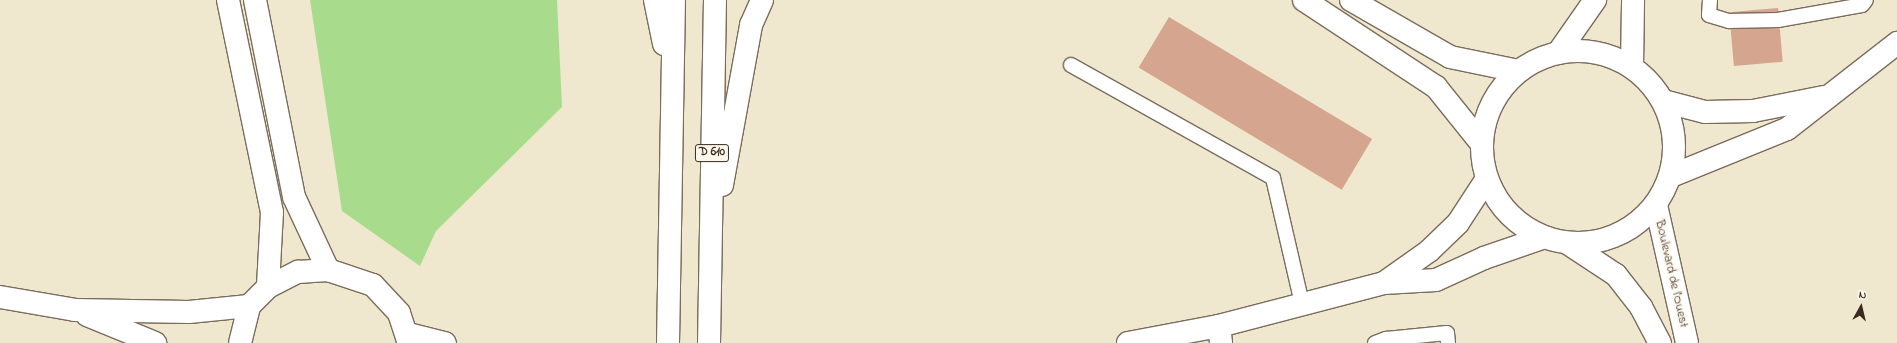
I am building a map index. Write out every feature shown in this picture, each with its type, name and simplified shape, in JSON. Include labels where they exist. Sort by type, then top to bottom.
[{"type":"main road","points":[[228,0],[272,212],[268,287]]},
{"type":"main road","points":[[256,0],[294,197],[328,270]]},
{"type":"main road","points":[[655,0],[672,86]]},
{"type":"main road","points":[[668,343],[674,0]]},
{"type":"main road","name":"D 610","points":[[709,343],[715,0]]},
{"type":"main road","points":[[710,249],[751,25],[762,0]]},
{"type":"main road","points":[[1304,0],[1436,87],[1481,143]]},
{"type":"main road","points":[[1351,0],[1450,56],[1518,71]]},
{"type":"main road","points":[[1558,53],[1595,0]]},
{"type":"main road","points":[[1632,67],[1633,0]]},
{"type":"main road","points":[[1671,176],[1787,129],[1897,43]]},
{"type":"main road","points":[[1584,51],[1609,56],[1632,67],[1663,102],[1672,125],[1675,150],[1671,176],[1656,205],[1639,223],[1618,236],[1594,243],[1569,244],[1542,238],[1514,220],[1499,205],[1486,180],[1481,143],[1492,103],[1498,91],[1518,71],[1537,59],[1558,53],[1584,51]]},
{"type":"main road","points":[[1663,102],[1705,112],[1753,111],[1831,95]]},
{"type":"main road","points":[[1384,283],[1429,251],[1458,223],[1486,180]]},
{"type":"main road","name":"Boulevard de l'Ouest","points":[[1656,205],[1687,343]]},
{"type":"main road","points":[[1128,343],[1220,335],[1302,304],[1384,283],[1436,280],[1484,258],[1542,238]]},
{"type":"main road","points":[[1569,244],[1616,275],[1641,307],[1660,343]]},
{"type":"main road","points":[[240,343],[249,306],[268,287],[298,272],[328,270],[373,285],[399,312],[408,339],[445,343]]},
{"type":"main road","points":[[0,297],[75,310],[189,312],[249,306]]},
{"type":"main road","points":[[75,310],[155,343]]},
{"type":"lane","points":[[1710,0],[1709,15],[1729,21],[1778,20],[1862,5],[1866,0]]},
{"type":"lane","points":[[1071,64],[1274,178],[1302,304]]},
{"type":"lane","points":[[1375,343],[1386,339],[1447,333],[1448,343]]},
{"type":"green space","points":[[310,0],[557,0],[562,107],[436,231],[420,266],[342,211]]},
{"type":"building","points":[[1778,8],[1783,62],[1734,66],[1729,12]]},
{"type":"building","points":[[1169,17],[1372,139],[1342,190],[1139,68]]}]
